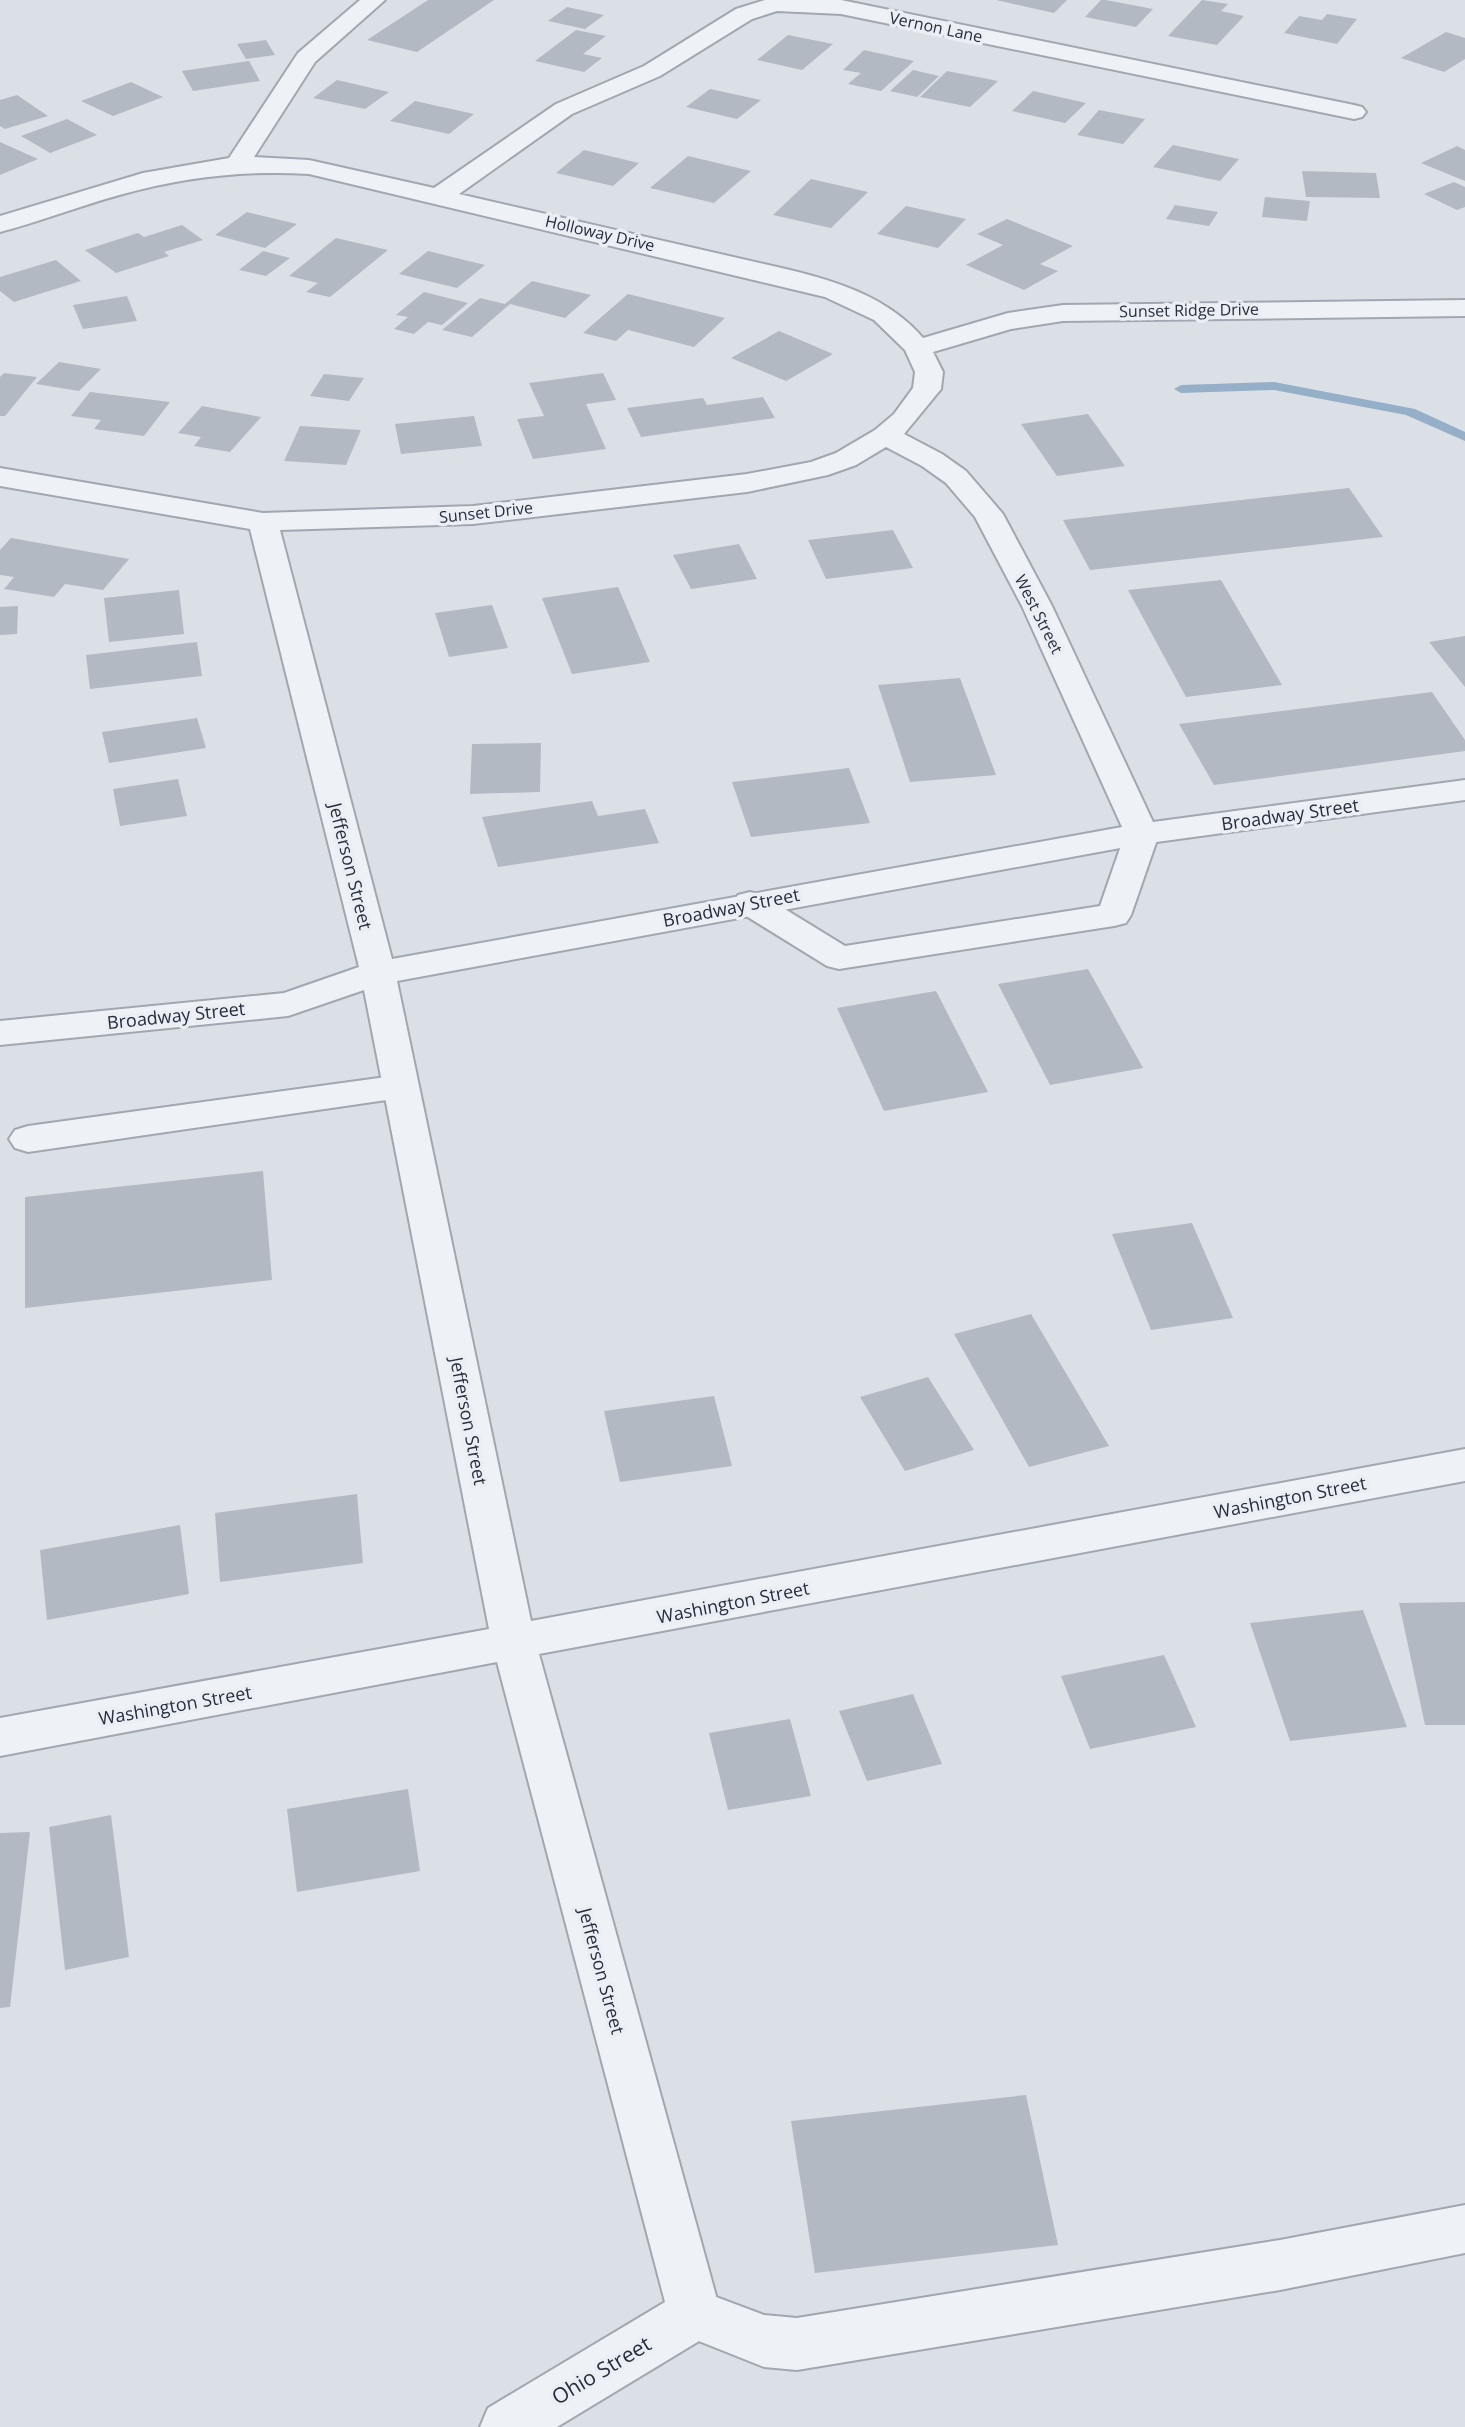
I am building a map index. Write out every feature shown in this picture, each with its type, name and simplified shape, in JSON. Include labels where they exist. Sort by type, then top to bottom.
[{"type":"street","points":[[237,165],[306,58],[374,0]]},
{"type":"street","name":"Vernon Lane","points":[[440,196],[564,108],[652,71],[744,14],[776,4],[841,7],[1354,112]]},
{"type":"street","name":"Holloway Drive","points":[[0,224],[145,180],[237,165],[284,164],[309,167],[790,278],[834,291],[883,314],[901,329],[923,360]]},
{"type":"street","name":"Sunset Ridge Drive","points":[[923,360],[1008,321],[1063,313],[1465,308]]},
{"type":"street","name":"Sunset Drive","points":[[0,477],[263,522],[473,515],[747,483],[818,469],[846,459],[885,436],[918,405],[927,389],[923,360]]},
{"type":"street","name":"West Street","points":[[885,436],[932,460],[956,477],[988,514],[1037,606],[1142,834]]},
{"type":"street","name":"Jefferson Street","points":[[263,522],[379,974],[514,1643],[695,2314]]},
{"type":"street","name":"Broadway Street","points":[[0,1033],[288,1004],[379,974],[750,903],[1142,834],[1465,790]]},
{"type":"street","points":[[750,903],[839,958],[1114,915],[1142,834]]},
{"type":"street","points":[[28,1139],[401,1087]]},
{"type":"street","name":"Washington Street","points":[[0,1737],[1465,1465]]},
{"type":"street","points":[[695,2314],[764,2341],[797,2344],[1280,2266],[1465,2229]]},
{"type":"street","name":"Ohio Street","points":[[507,2427],[695,2314]]},
{"type":"building","points":[[428,0],[494,0],[417,52],[367,40]]},
{"type":"building","points":[[996,0],[1067,0],[1054,13]]},
{"type":"building","points":[[1101,0],[1153,9],[1136,27],[1085,17]]},
{"type":"building","points":[[1202,0],[1228,4],[1221,11],[1244,16],[1217,45],[1168,36]]},
{"type":"building","points":[[567,7],[604,15],[585,29],[548,21]]},
{"type":"building","points":[[1327,14],[1357,19],[1337,44],[1284,33],[1299,16],[1322,20]]},
{"type":"building","points":[[576,30],[606,36],[583,54],[602,58],[584,72],[535,61]]},
{"type":"building","points":[[1446,32],[1465,38],[1465,59],[1444,72],[1401,58]]},
{"type":"building","points":[[788,35],[833,44],[802,70],[757,60]]},
{"type":"building","points":[[266,40],[275,55],[246,59],[237,44]]},
{"type":"building","points":[[864,50],[914,61],[881,91],[848,84],[861,73],[843,70]]},
{"type":"building","points":[[249,61],[260,81],[193,91],[182,71]]},
{"type":"building","points":[[913,70],[939,76],[917,97],[890,91]]},
{"type":"building","points":[[947,71],[998,81],[970,107],[920,97]]},
{"type":"building","points":[[337,80],[389,92],[365,109],[313,98]]},
{"type":"building","points":[[131,82],[163,97],[113,116],[81,101]]},
{"type":"building","points":[[710,89],[761,100],[737,119],[686,107]]},
{"type":"building","points":[[1033,91],[1086,103],[1065,123],[1012,111]]},
{"type":"building","points":[[17,95],[48,116],[5,129],[0,126],[0,100]]},
{"type":"building","points":[[415,101],[474,114],[449,134],[390,121]]},
{"type":"building","points":[[1099,110],[1145,119],[1123,144],[1077,135]]},
{"type":"building","points":[[67,119],[97,135],[50,153],[21,136]]},
{"type":"building","points":[[0,142],[38,159],[0,175]]},
{"type":"building","points":[[1173,145],[1239,159],[1220,181],[1153,167]]},
{"type":"building","points":[[1457,146],[1465,150],[1465,181],[1421,163]]},
{"type":"building","points":[[584,150],[639,163],[613,186],[556,173]]},
{"type":"building","points":[[688,156],[751,171],[714,203],[650,188]]},
{"type":"building","points":[[1302,171],[1376,173],[1380,198],[1306,197]]},
{"type":"building","points":[[811,179],[868,192],[831,228],[773,215]]},
{"type":"building","points":[[1454,182],[1465,187],[1465,207],[1457,210],[1424,194]]},
{"type":"building","points":[[1265,197],[1310,201],[1307,221],[1262,217]]},
{"type":"building","points":[[1175,205],[1218,212],[1209,226],[1166,219]]},
{"type":"building","points":[[906,206],[966,219],[938,248],[877,234]]},
{"type":"building","points":[[247,212],[297,224],[265,248],[215,235]]},
{"type":"building","points":[[1007,219],[1073,246],[1040,264],[1058,271],[1024,290],[966,265],[1003,245],[977,234]]},
{"type":"building","points":[[182,225],[203,240],[164,252],[169,256],[116,273],[85,250],[138,233],[144,237]]},
{"type":"building","points":[[336,238],[388,250],[330,297],[306,292],[318,283],[289,276]]},
{"type":"building","points":[[263,251],[290,258],[266,276],[239,270]]},
{"type":"building","points":[[428,251],[485,265],[457,288],[399,274]]},
{"type":"building","points":[[56,260],[81,281],[14,302],[0,291],[0,277]]},
{"type":"building","points":[[532,281],[591,295],[565,318],[510,304],[472,337],[442,330],[480,298],[505,304]]},
{"type":"building","points":[[424,292],[468,303],[442,325],[428,322],[414,334],[394,329],[408,317],[396,315]]},
{"type":"building","points":[[628,294],[725,318],[694,347],[628,330],[616,341],[583,333]]},
{"type":"building","points":[[127,296],[137,321],[83,329],[73,305]]},
{"type":"building","points":[[779,331],[833,354],[786,381],[731,358]]},
{"type":"building","points":[[59,362],[101,369],[79,391],[36,384]]},
{"type":"building","points":[[4,373],[37,377],[5,416],[0,416],[0,377]]},
{"type":"building","points":[[603,373],[616,400],[586,404],[606,449],[533,459],[517,419],[544,416],[529,383]]},
{"type":"building","points":[[324,374],[364,378],[349,401],[310,396]]},
{"type":"building","points":[[90,392],[170,402],[144,436],[94,429],[101,420],[71,416]]},
{"type":"building","points":[[763,397],[775,418],[641,437],[627,408],[703,398],[707,405]]},
{"type":"building","points":[[202,406],[261,417],[230,452],[194,446],[201,437],[178,433]]},
{"type":"building","points":[[1088,414],[1125,466],[1057,476],[1021,424]]},
{"type":"building","points":[[474,416],[482,446],[401,454],[395,424]]},
{"type":"building","points":[[300,426],[361,430],[346,465],[284,461]]},
{"type":"building","points":[[1349,488],[1383,537],[1090,570],[1063,520]]},
{"type":"building","points":[[893,530],[913,568],[826,579],[808,540]]},
{"type":"building","points":[[11,538],[129,559],[103,590],[65,584],[54,597],[4,589],[14,577],[0,575],[0,550]]},
{"type":"building","points":[[739,544],[757,579],[691,589],[673,555]]},
{"type":"building","points":[[1221,580],[1282,685],[1186,697],[1128,590]]},
{"type":"building","points":[[618,587],[650,662],[572,674],[542,598]]},
{"type":"building","points":[[179,590],[184,634],[109,642],[104,598]]},
{"type":"building","points":[[492,605],[508,648],[449,657],[435,613]]},
{"type":"building","points":[[18,606],[17,634],[0,635],[0,607]]},
{"type":"building","points":[[1465,636],[1465,687],[1429,642]]},
{"type":"building","points":[[197,642],[202,676],[90,689],[86,655]]},
{"type":"building","points":[[960,678],[996,775],[910,782],[878,685]]},
{"type":"building","points":[[1432,692],[1465,740],[1465,751],[1214,785],[1179,724]]},
{"type":"building","points":[[197,718],[206,748],[109,763],[102,732]]},
{"type":"building","points":[[541,743],[540,792],[470,794],[472,744]]},
{"type":"building","points":[[849,768],[870,823],[751,837],[732,782]]},
{"type":"building","points":[[178,779],[187,816],[120,826],[113,789]]},
{"type":"building","points":[[592,801],[598,816],[645,809],[659,843],[498,867],[482,817]]},
{"type":"building","points":[[1088,969],[1143,1068],[1050,1085],[998,984]]},
{"type":"building","points":[[936,991],[988,1092],[884,1111],[837,1008]]},
{"type":"building","points":[[263,1171],[272,1280],[25,1308],[25,1197]]},
{"type":"building","points":[[1192,1223],[1233,1318],[1151,1330],[1112,1234]]},
{"type":"building","points":[[1031,1314],[1109,1446],[1029,1467],[954,1334]]},
{"type":"building","points":[[928,1377],[974,1450],[905,1471],[860,1397]]},
{"type":"building","points":[[714,1396],[732,1466],[620,1482],[604,1411]]},
{"type":"building","points":[[357,1494],[363,1563],[220,1582],[215,1513]]},
{"type":"building","points":[[180,1525],[189,1594],[47,1620],[40,1550]]},
{"type":"building","points":[[1465,1602],[1465,1725],[1425,1725],[1399,1603]]},
{"type":"building","points":[[1363,1610],[1407,1727],[1290,1741],[1250,1623]]},
{"type":"building","points":[[1164,1655],[1196,1727],[1090,1749],[1061,1676]]},
{"type":"building","points":[[913,1694],[942,1764],[867,1781],[839,1711]]},
{"type":"building","points":[[790,1719],[811,1796],[728,1810],[709,1733]]},
{"type":"building","points":[[408,1789],[420,1871],[297,1892],[287,1809]]},
{"type":"building","points":[[111,1815],[129,1957],[65,1970],[49,1827]]},
{"type":"building","points":[[30,1832],[10,2007],[0,2008],[0,1833]]},
{"type":"building","points":[[1026,2095],[1058,2245],[815,2273],[791,2121]]},
{"type":"waterway","points":[[1181,389],[1274,386],[1410,412],[1465,437]]}]
